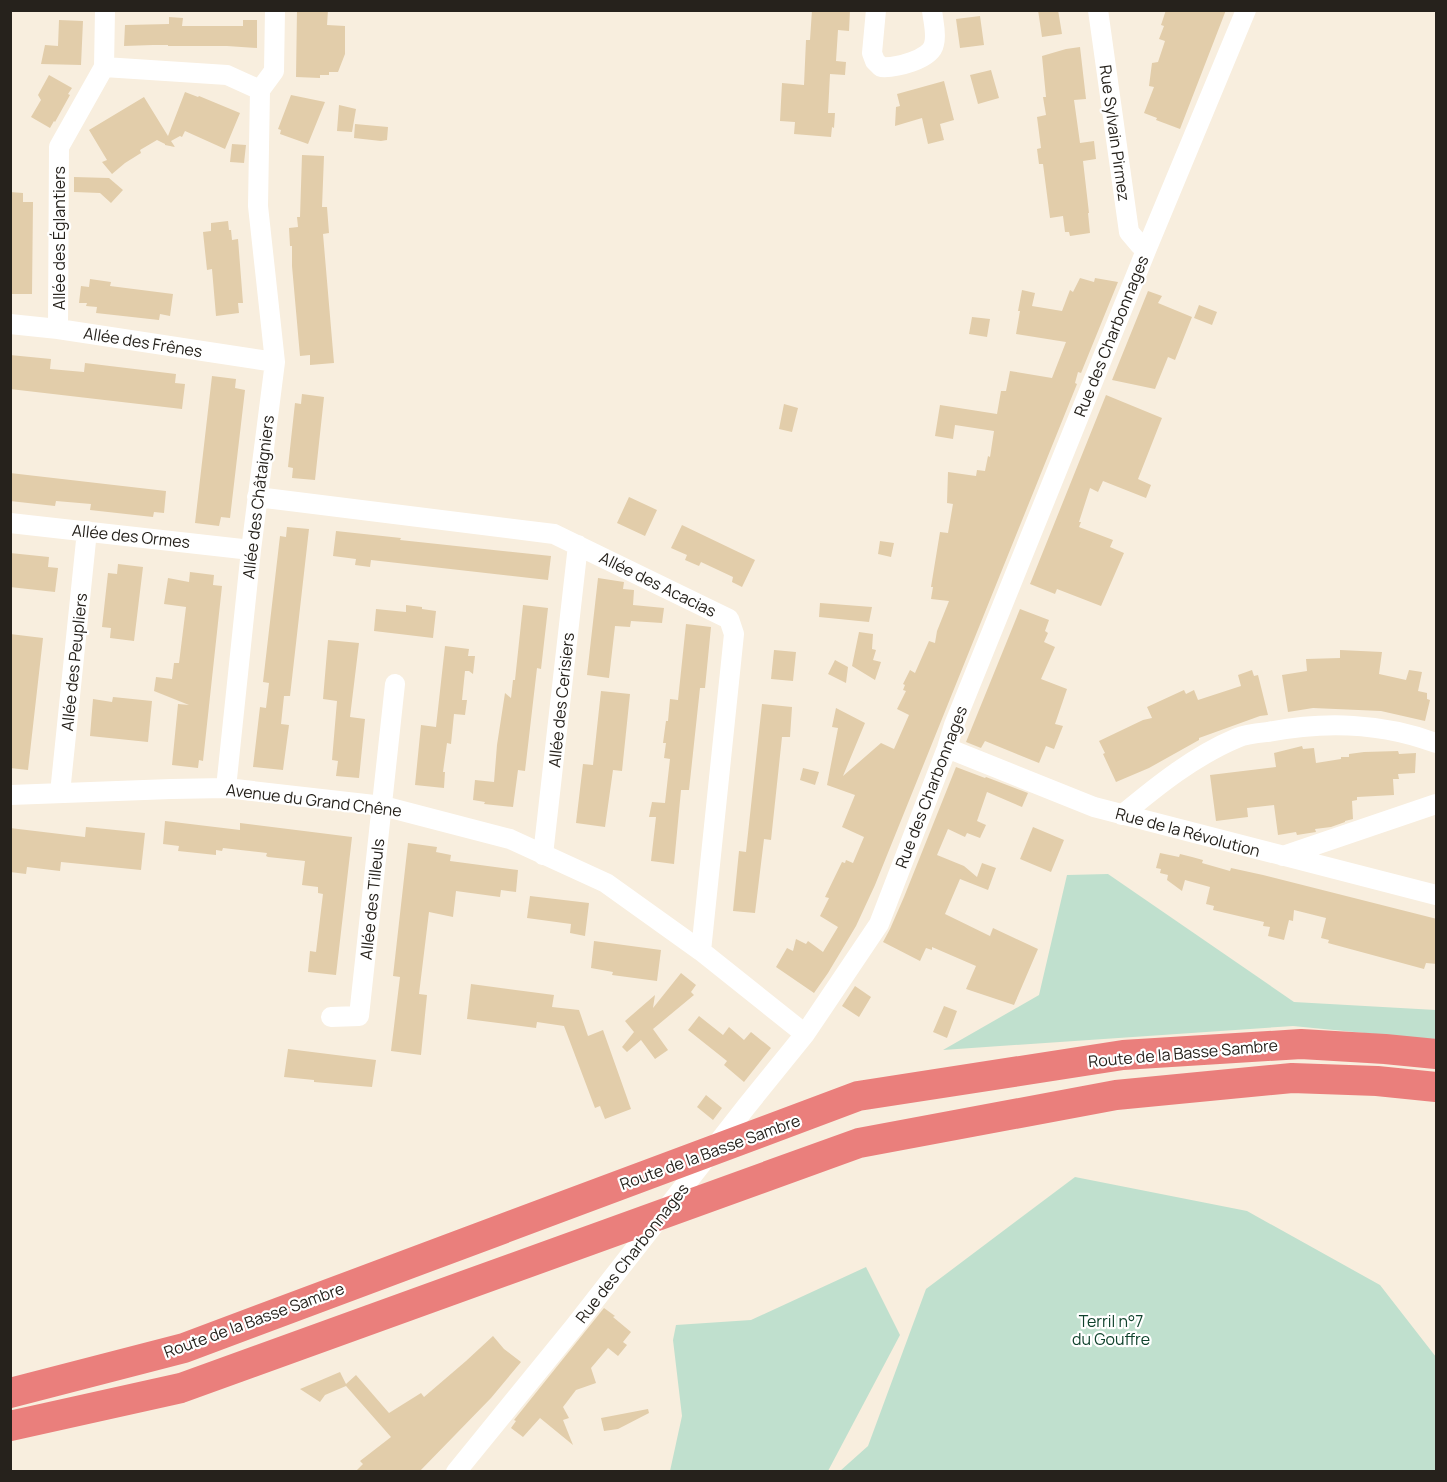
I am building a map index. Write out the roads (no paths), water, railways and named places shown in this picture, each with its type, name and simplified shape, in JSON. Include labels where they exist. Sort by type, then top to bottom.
[{"type":"highway","name":"Route de la Basse Sambre","points":[[10,1393],[184,1348],[858,1096],[1123,1055],[1301,1044],[1437,1054]]},
{"type":"highway","points":[[10,1425],[181,1388],[859,1143],[1116,1095],[1292,1078],[1377,1081],[1437,1087]]},
{"type":"street","points":[[105,10],[104,68],[227,75],[260,90],[274,71],[275,10]]},
{"type":"street","points":[[876,10],[872,53],[875,61],[881,67],[891,67],[916,60],[929,52],[934,46],[935,37],[932,10]]},
{"type":"street","name":"Rue Sylvain Pirmez","points":[[1098,10],[1129,232],[1140,245],[1147,248]]},
{"type":"street","name":"Rue des Charbonnages","points":[[456,1472],[574,1327],[805,1034],[879,924],[958,714],[1246,10]]},
{"type":"street","name":"Allée des Églantiers","points":[[58,329],[59,147],[104,68]]},
{"type":"street","name":"Allée des Châtaigniers","points":[[226,788],[251,550],[275,362],[258,206],[260,90]]},
{"type":"street","name":"Allée des Frênes","points":[[10,324],[58,329],[275,362]]},
{"type":"street","name":"Allée des Acacias","points":[[258,497],[554,534],[729,619],[734,634],[701,951]]},
{"type":"street","name":"Allée des Ormes","points":[[10,523],[251,550]]},
{"type":"street","name":"Allée des Peupliers","points":[[60,793],[87,531]]},
{"type":"street","name":"Allée des Cerisiers","points":[[543,855],[578,545]]},
{"type":"street","name":"Allée des Tilleuls","points":[[331,1017],[359,1016],[395,684]]},
{"type":"street","points":[[1122,814],[1195,760],[1239,737],[1294,727],[1339,725],[1386,729],[1437,743]]},
{"type":"street","name":"Rue de la Révolution","points":[[947,747],[1094,807],[1437,895]]},
{"type":"street","name":"Avenue du Grand Chêne","points":[[10,795],[226,788],[383,806],[510,839],[606,883],[701,951],[805,1034]]},
{"type":"street","points":[[1283,856],[1437,804]]},
{"type":"park label","name":"Terril n°7 du Gouffre","points":[[1111,1330]]}]
